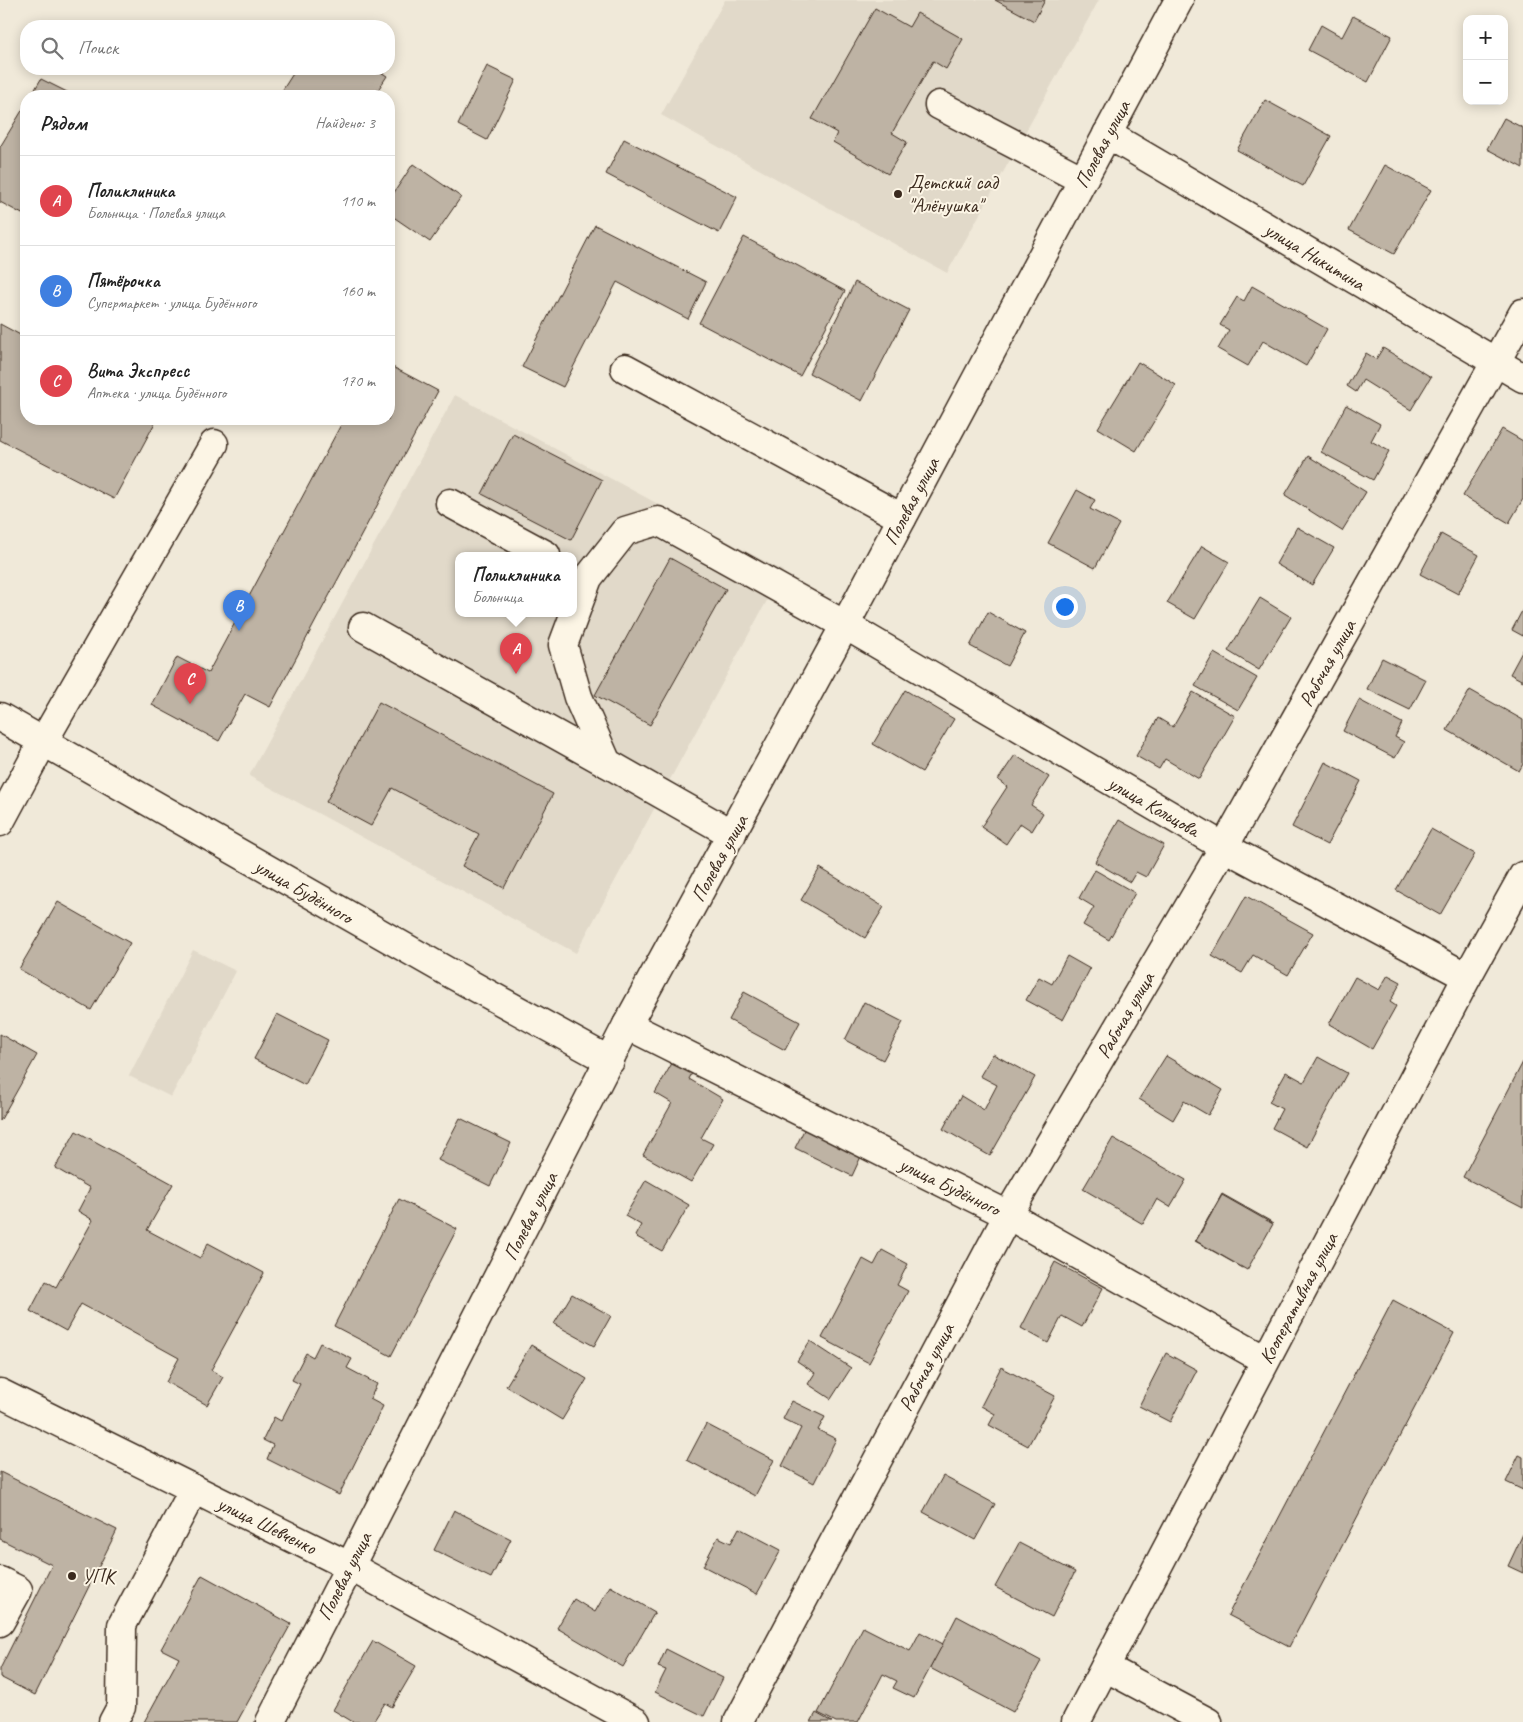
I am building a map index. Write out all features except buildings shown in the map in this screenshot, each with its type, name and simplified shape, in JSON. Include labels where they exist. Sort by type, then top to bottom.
[{"type":"street","name":"Полевая улица","points":[[270,1722],[627,1025],[845,625],[1180,0]]},
{"type":"street","points":[[939,105],[1083,180]]},
{"type":"street","name":"улица Никитина","points":[[1107,134],[1523,378]]},
{"type":"street","name":"Рабочая улица","points":[[738,1722],[1008,1215],[1224,847],[1523,313]]},
{"type":"street","points":[[625,368],[902,518]]},
{"type":"street","points":[[0,822],[43,742],[214,444]]},
{"type":"street","points":[[450,503],[540,552]]},
{"type":"street","name":"улица Кольцова","points":[[577,590],[581,574],[625,531],[658,521],[845,625],[1224,847],[1467,977]]},
{"type":"street","name":"улица Кольцова","points":[[570,617],[563,645],[578,697],[607,762]]},
{"type":"street","points":[[363,627],[607,762],[732,834]]},
{"type":"street","name":"улица Будённого","points":[[0,717],[448,972],[610,1061]]},
{"type":"street","name":"Кооперативная улица","points":[[1076,1722],[1467,977],[1523,876]]},
{"type":"street","name":"улица Будённого","points":[[627,1025],[1008,1215],[1266,1360]]},
{"type":"street","name":"улица Шевченко","points":[[0,1393],[349,1566],[636,1722]]},
{"type":"street","points":[[113,1722],[121,1707],[122,1625],[194,1489]]},
{"type":"street","points":[[0,1581],[18,1590],[0,1622]]},
{"type":"street","points":[[1105,1667],[1208,1722]]},
{"type":"shaded area","name":"Детский сад \"Алёнушка\"","points":[[725,0],[1099,0],[947,273],[661,115]]},
{"type":"shaded area","points":[[455,395],[783,571],[576,953],[249,776]]},
{"type":"shaded area","points":[[193,950],[236,971],[171,1097],[129,1076]]},
{"type":"place","name":"Детский сад \"Алёнушка\"","points":[[898,194]]},
{"type":"place","name":"Пятёрочка","points":[[239,631]]},
{"type":"place","name":"Поликлиника","points":[[516,674]]},
{"type":"place","name":"Вита Экспресс","points":[[190,704]]},
{"type":"place","name":"УПК","points":[[72,1576]]}]
